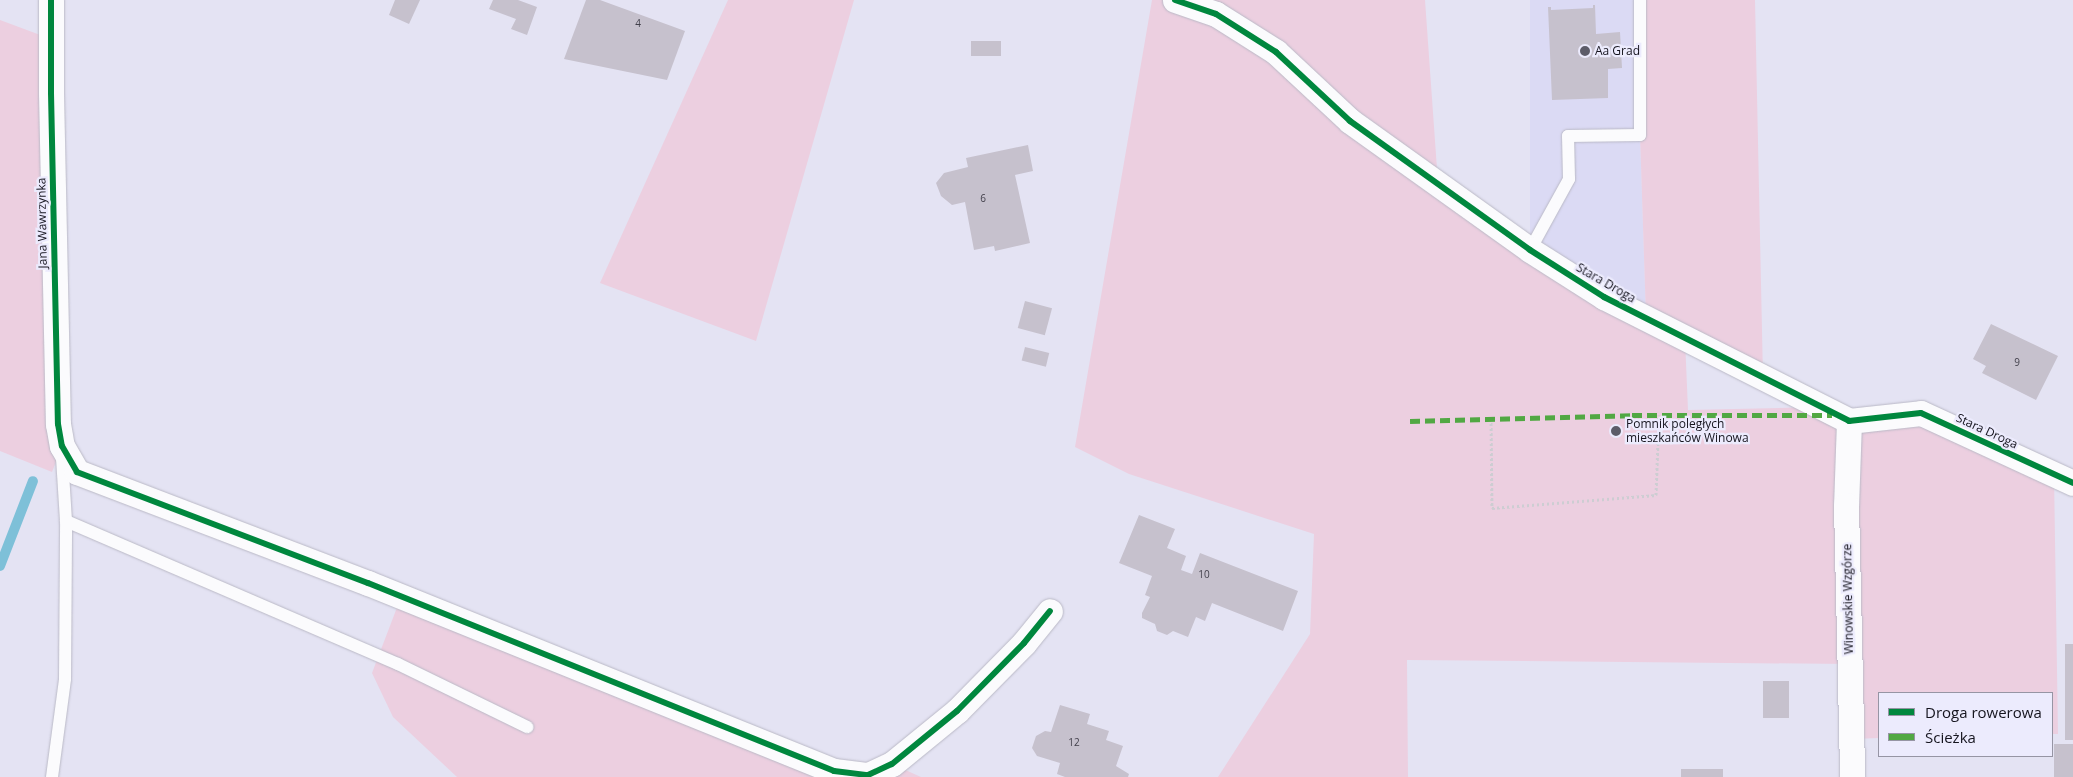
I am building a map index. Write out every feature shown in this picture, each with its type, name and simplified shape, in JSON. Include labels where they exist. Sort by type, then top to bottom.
[{"type":"street","name":"Jana Wawrzynka","points":[[51,0],[50,93],[58,424],[62,446]]},
{"type":"street","name":"Stara Droga","points":[[1175,0],[1216,14],[1276,52],[1350,121],[1530,250],[1604,297],[1849,421],[1921,413],[2073,483]]},
{"type":"street","name":"Winowskie Wzgórze","points":[[1849,421],[1846,505],[1852,777]]},
{"type":"street","points":[[62,446],[77,472],[368,583],[834,771],[868,775],[892,764],[957,711],[1024,644],[1050,610]]},
{"type":"lane","points":[[1530,250],[1569,179],[1568,136],[1640,135],[1640,0]]},
{"type":"lane","points":[[52,777],[65,679],[66,521],[62,446]]},
{"type":"lane","points":[[66,521],[398,664],[527,727]]},
{"type":"path","points":[[1490,418],[1492,508],[1656,495],[1659,415]]},
{"type":"shaded area","points":[[728,0],[854,0],[756,341],[600,283]]},
{"type":"shaded area","points":[[1152,0],[1425,0],[1438,183],[1646,318],[1640,135],[1640,0],[1755,0],[1763,378],[1685,339],[1688,410],[1818,407],[1921,413],[2054,474],[2058,734],[2053,734],[2053,692],[1878,692],[1878,738],[1851,739],[1849,664],[1407,660],[1408,777],[1218,777],[1310,634],[1314,534],[1129,474],[1075,447]]},
{"type":"shaded area","points":[[1530,0],[1640,0],[1640,135],[1646,318],[1530,250]]},
{"type":"shaded area","points":[[0,20],[51,39],[62,446],[52,472],[0,451]]},
{"type":"shaded area","points":[[401,597],[834,771],[892,764],[921,777],[457,777],[393,717],[372,673]]},
{"type":"building","points":[[395,0],[420,0],[409,24],[389,15]]},
{"type":"building","points":[[493,0],[518,0],[537,7],[527,35],[511,29],[516,19],[489,9]]},
{"type":"building","points":[[586,0],[600,0],[685,31],[667,80],[564,59]]},
{"type":"building","name":"Aa Grad","points":[[1593,5],[1595,5],[1596,34],[1620,32],[1622,68],[1608,69],[1608,98],[1552,100],[1548,7],[1551,7],[1551,10],[1593,8]]},
{"type":"building","points":[[971,41],[1001,41],[1001,56],[971,56]]},
{"type":"building","points":[[1028,145],[1033,171],[1015,175],[1030,243],[995,251],[994,246],[974,250],[965,202],[952,205],[941,196],[936,183],[944,173],[968,167],[966,158]]},
{"type":"building","points":[[1025,301],[1052,308],[1045,335],[1018,328]]},
{"type":"building","points":[[1991,324],[2058,356],[2036,400],[1982,373],[1986,366],[1973,359]]},
{"type":"building","points":[[1025,347],[1049,353],[1046,367],[1022,361]]},
{"type":"building","points":[[1139,515],[1175,529],[1167,548],[1186,556],[1181,570],[1192,574],[1200,553],[1298,591],[1283,631],[1212,603],[1205,621],[1196,617],[1188,637],[1173,631],[1167,635],[1157,631],[1155,624],[1142,618],[1142,613],[1150,597],[1145,595],[1152,576],[1119,563]]},
{"type":"building","points":[[2065,644],[2073,644],[2073,740],[2065,740]]},
{"type":"building","points":[[1763,681],[1789,681],[1789,718],[1763,718]]},
{"type":"building","points":[[1060,705],[1090,714],[1087,724],[1109,731],[1106,740],[1123,746],[1116,766],[1129,774],[1128,777],[1065,777],[1057,774],[1060,763],[1037,756],[1032,748],[1036,736],[1045,731],[1051,732]]},
{"type":"building","points":[[2054,744],[2073,744],[2073,777],[2054,777]]},
{"type":"building","points":[[1681,769],[1723,769],[1723,777],[1681,777]]},
{"type":"waterway","points":[[0,566],[33,481]]},
{"type":"marked path","points":[[1410,421],[1632,415],[1832,415]]},
{"type":"cycle path","points":[[51,0],[51,93],[58,424],[62,446],[77,472],[368,583],[834,771],[868,775],[892,764],[957,711],[1024,643],[1050,611]]},
{"type":"cycle path","points":[[1175,0],[1216,14],[1276,52],[1350,121],[1530,250],[1604,297],[1849,421],[1921,413],[2073,483]]},
{"type":"place","name":"Aa Grad","points":[[1585,51]]},
{"type":"place","name":"Pomnik poległych mieszkańców Winowa","points":[[1616,431]]}]
